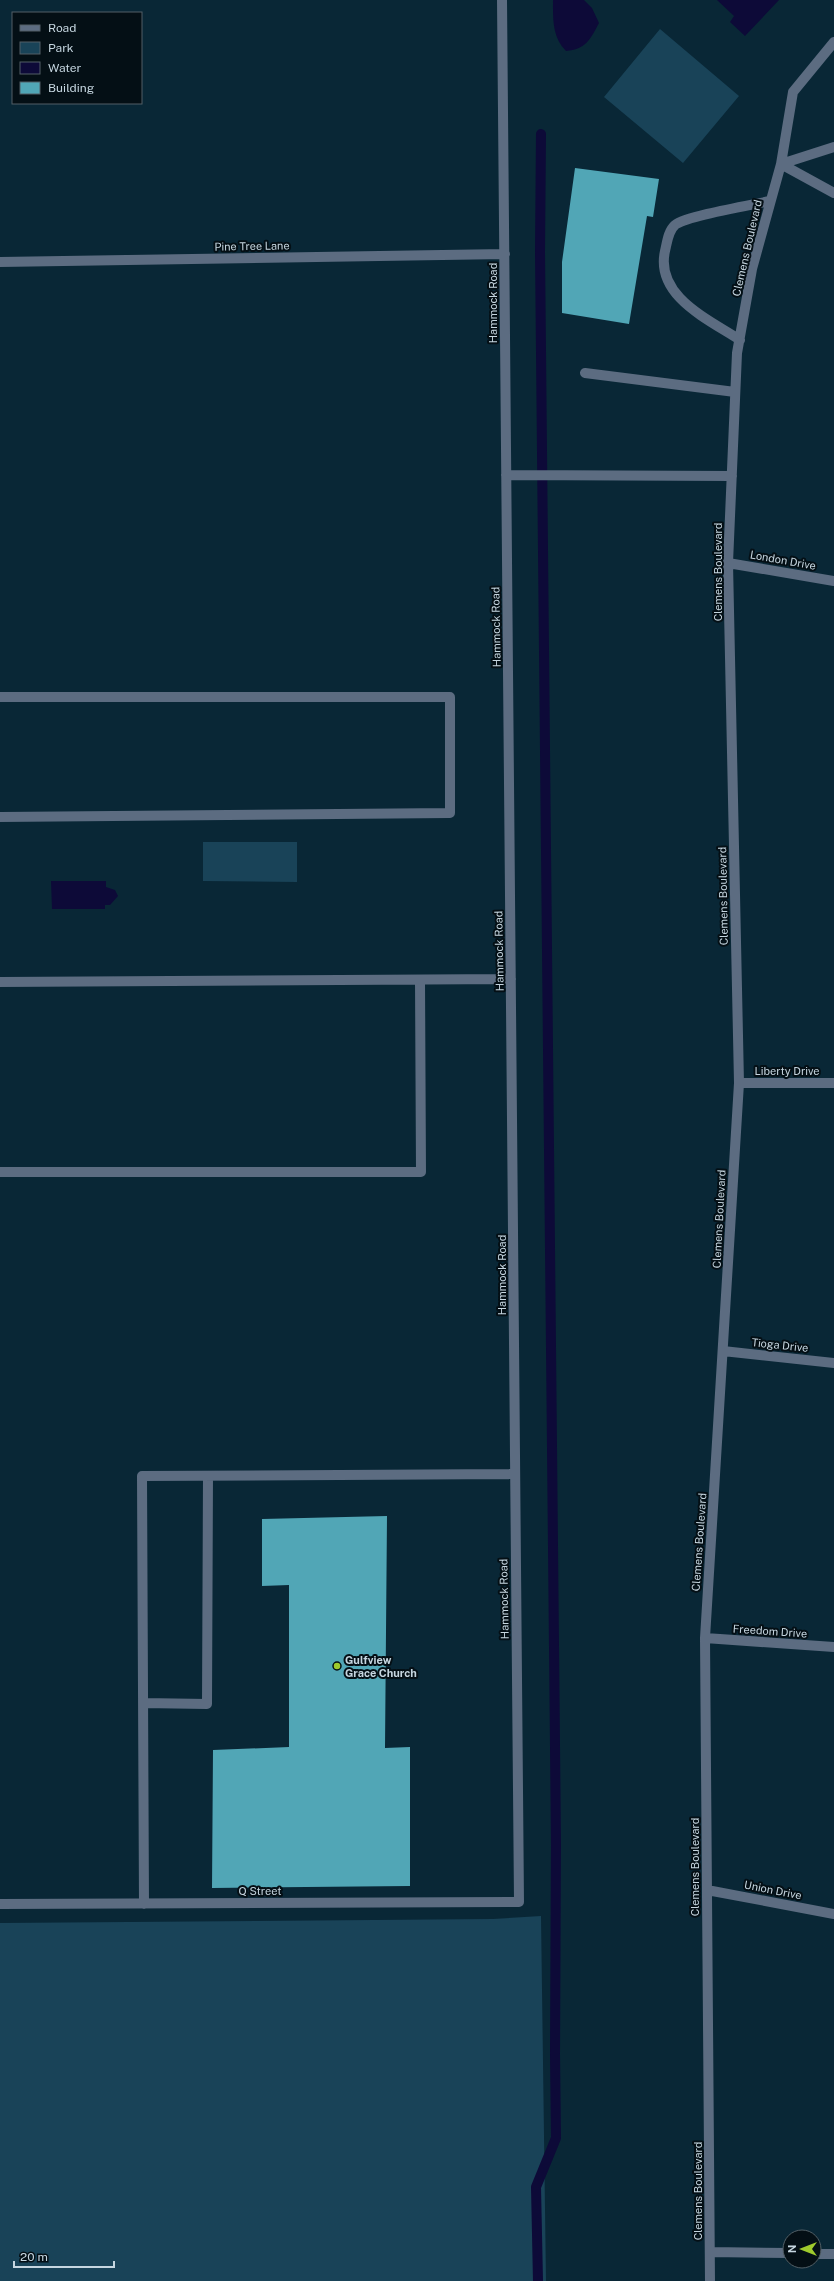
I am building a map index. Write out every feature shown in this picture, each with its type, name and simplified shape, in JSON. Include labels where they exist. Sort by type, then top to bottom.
[{"type":"street","name":"Hammock Road","points":[[502,0],[519,1902]]},
{"type":"street","name":"Clemens Boulevard","points":[[710,2281],[705,1638],[739,1083],[728,563],[737,353],[752,269],[781,164],[793,92],[834,42]]},
{"type":"street","points":[[781,164],[834,147]]},
{"type":"street","points":[[781,164],[834,193]]},
{"type":"street","points":[[740,340],[684,303],[668,285],[663,262],[668,238],[675,225],[694,218],[770,201]]},
{"type":"street","name":"Pine Tree Lane","points":[[0,262],[505,254]]},
{"type":"street","points":[[584,374],[735,392]]},
{"type":"street","points":[[506,475],[732,476]]},
{"type":"street","name":"London Drive","points":[[728,563],[834,581]]},
{"type":"street","points":[[0,697],[450,697],[450,813],[0,817]]},
{"type":"street","points":[[0,982],[511,979]]},
{"type":"street","points":[[0,1172],[421,1172],[420,980]]},
{"type":"street","name":"Liberty Drive","points":[[739,1083],[834,1083]]},
{"type":"street","name":"Tioga Drive","points":[[723,1351],[834,1363]]},
{"type":"street","points":[[144,1904],[142,1476],[515,1474]]},
{"type":"street","points":[[143,1703],[207,1704],[208,1476]]},
{"type":"street","name":"Freedom Drive","points":[[705,1638],[834,1647]]},
{"type":"street","name":"Union Drive","points":[[708,1890],[834,1914]]},
{"type":"street","name":"Q Street","points":[[0,1904],[519,1902]]},
{"type":"street","points":[[710,2252],[782,2253]]},
{"type":"street","points":[[822,2254],[834,2254]]},
{"type":"green space","points":[[660,29],[739,96],[683,163],[604,97]]},
{"type":"green space","points":[[203,842],[297,842],[297,882],[203,881]]},
{"type":"green space","points":[[541,1916],[546,2281],[0,2281],[0,1923],[493,1919]]},
{"type":"water","points":[[553,0],[584,0],[592,8],[599,23],[590,39],[583,46],[566,51],[561,46],[554,27]]},
{"type":"water","points":[[717,0],[779,0],[745,36],[730,22],[734,16]]},
{"type":"water","points":[[51,881],[106,881],[106,887],[115,890],[118,896],[110,905],[105,905],[105,909],[52,909]]},
{"type":"building","points":[[575,168],[659,179],[653,217],[647,216],[629,324],[562,313],[562,262]]},
{"type":"building","name":"Gulfview Grace Church","points":[[387,1516],[385,1748],[410,1747],[410,1886],[212,1888],[213,1750],[289,1747],[289,1585],[262,1586],[262,1519]]},
{"type":"waterway","points":[[538,2281],[536,2187],[556,2138],[556,1845],[540,252],[541,134]]},
{"type":"place","name":"Gulfview Grace Church","points":[[337,1666]]}]
